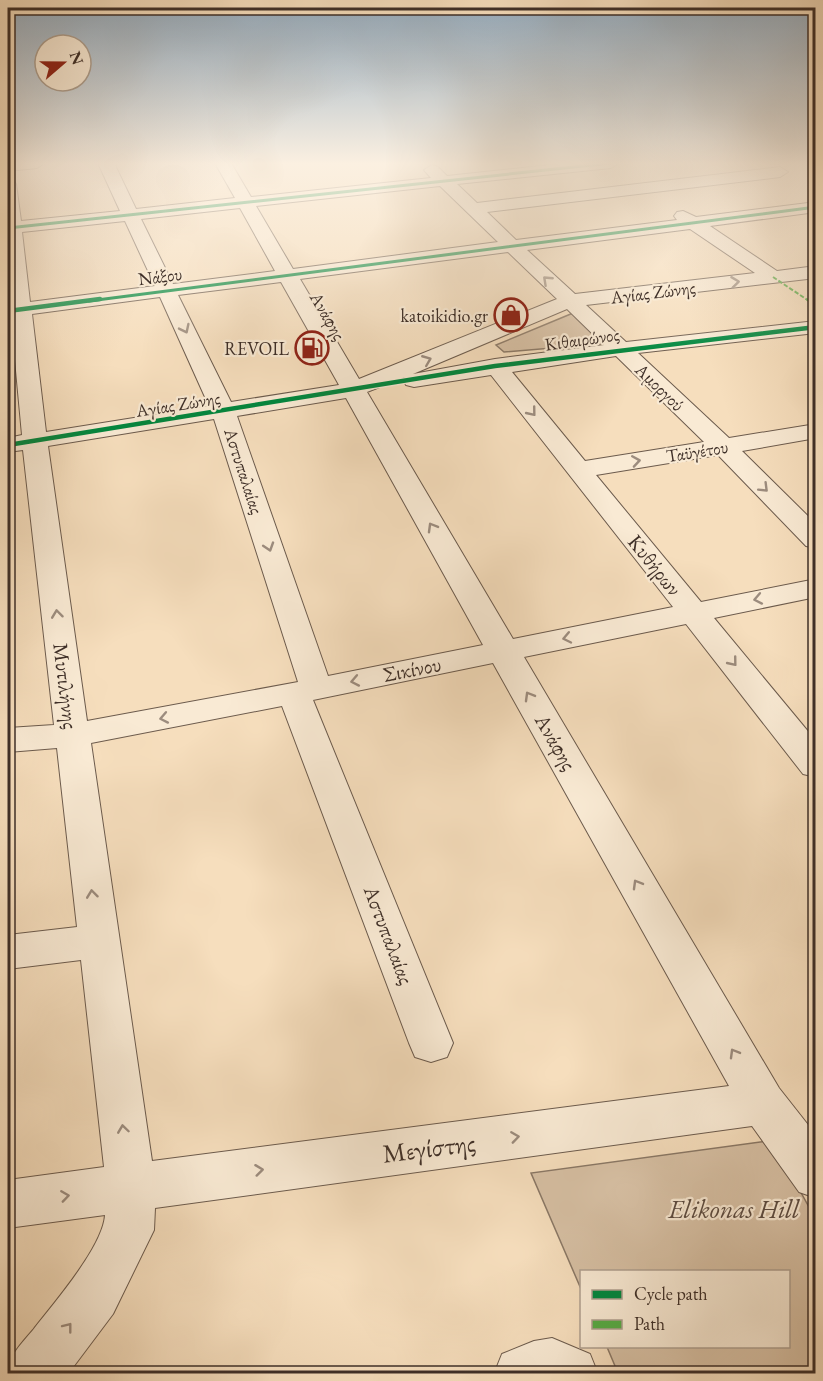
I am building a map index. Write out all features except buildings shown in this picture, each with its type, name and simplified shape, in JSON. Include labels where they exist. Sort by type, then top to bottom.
[{"type":"street","name":"Μυτιλήνης","points":[[10,227],[22,444],[73,735],[131,1186],[129,1230],[94,1295],[33,1374]]},
{"type":"street","name":"Αστυπαλαίας","points":[[136,227],[224,412],[305,691],[431,1043]]},
{"type":"street","name":"Ανάφης","points":[[260,227],[763,1103]]},
{"type":"street","name":"Αμοργού","points":[[492,227],[723,446],[816,540]]},
{"type":"street","name":"Νάξου","points":[[14,310],[651,227]]},
{"type":"street","points":[[700,227],[774,278]]},
{"type":"street","name":"Αγίας Ζώνης","points":[[22,444],[353,390],[570,301],[816,272]]},
{"type":"street","name":"Κιθαιρώνος","points":[[353,390],[495,366],[816,327]]},
{"type":"street","name":"Κυθήρων","points":[[495,366],[816,765]]},
{"type":"street","name":"Ταϋγέτου","points":[[579,470],[816,431]]},
{"type":"street","name":"Σικίνου","points":[[8,740],[73,735],[305,691],[816,588]]},
{"type":"street","points":[[8,952],[98,941]]},
{"type":"street","points":[[763,1103],[816,1174]]},
{"type":"street","name":"Μεγίστης","points":[[8,1204],[763,1103]]},
{"type":"green space","points":[[578,311],[612,343],[504,352],[496,345]]},
{"type":"green space","name":"Elikonas Hill","points":[[767,1141],[779,1153],[815,1218],[815,1373],[618,1373],[607,1348],[790,1348],[790,1270],[580,1270],[580,1287],[531,1173]]},
{"type":"marked path","points":[[773,277],[816,305]]},
{"type":"cycle path","points":[[8,228],[13,227]]},
{"type":"cycle path","points":[[8,311],[657,227]]},
{"type":"cycle path","points":[[8,445],[495,366],[816,327]]},
{"type":"place","name":"katoikidio.gr","points":[[511,315]]},
{"type":"place","name":"REVOIL","points":[[312,348]]}]
